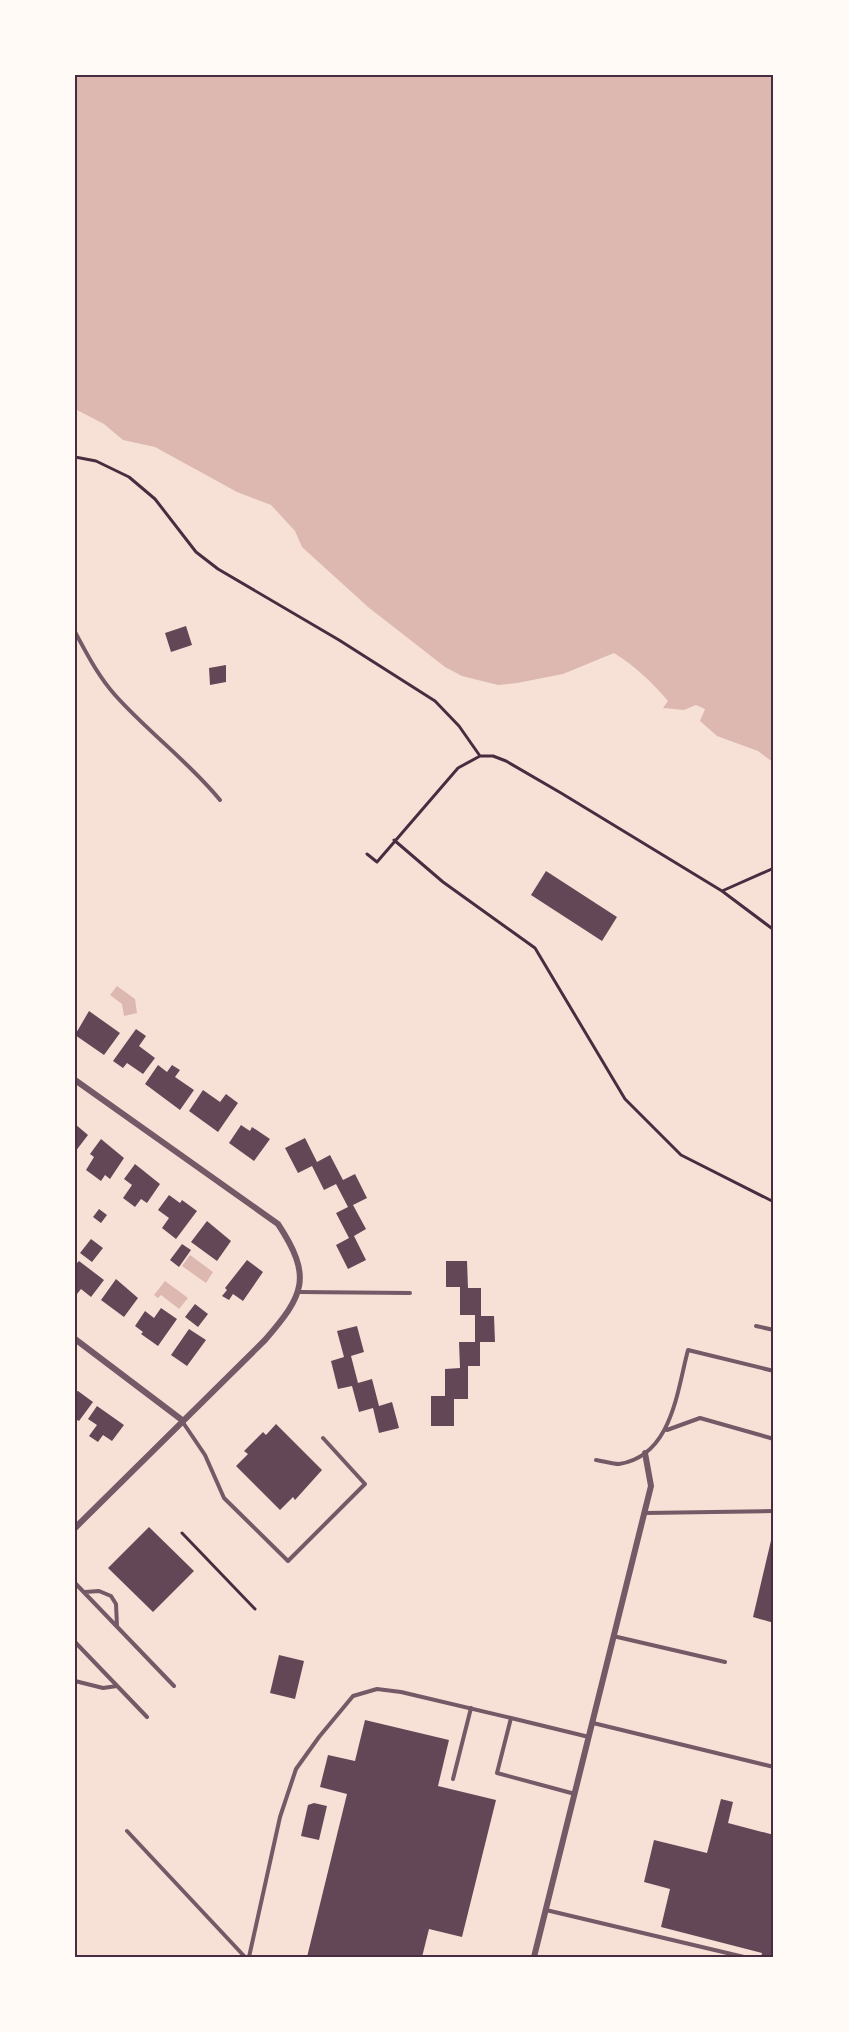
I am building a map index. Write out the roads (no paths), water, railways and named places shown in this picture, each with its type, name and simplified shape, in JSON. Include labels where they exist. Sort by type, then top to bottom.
[{"type":"street","points":[[75,1080],[278,1224],[292,1246],[297,1261],[299,1292],[289,1312],[265,1340],[75,1528]]},
{"type":"street","points":[[75,1339],[182,1420]]},
{"type":"street","points":[[534,1957],[651,1486],[645,1453]]},
{"type":"lane","points":[[75,632],[97,672],[113,693],[201,776],[220,800]]},
{"type":"lane","points":[[299,1292],[410,1293]]},
{"type":"lane","points":[[756,1326],[774,1330]]},
{"type":"lane","points":[[667,1430],[688,1350],[774,1371]]},
{"type":"lane","points":[[596,1460],[619,1464],[645,1453],[667,1430],[700,1418],[774,1439]]},
{"type":"lane","points":[[182,1420],[205,1455],[224,1498],[288,1561],[365,1484],[323,1437]]},
{"type":"lane","points":[[644,1513],[774,1511]]},
{"type":"lane","points":[[75,1583],[174,1686]]},
{"type":"lane","points":[[84,1592],[99,1591],[111,1596],[116,1604],[118,1627]]},
{"type":"lane","points":[[614,1636],[725,1662]]},
{"type":"lane","points":[[75,1642],[147,1717]]},
{"type":"lane","points":[[75,1681],[103,1688],[117,1686]]},
{"type":"lane","points":[[247,1957],[280,1817],[296,1769],[318,1737],[353,1696],[377,1689],[471,1708],[589,1737]]},
{"type":"lane","points":[[453,1779],[471,1708]]},
{"type":"lane","points":[[511,1718],[497,1773],[574,1794]]},
{"type":"lane","points":[[592,1723],[774,1767]]},
{"type":"lane","points":[[127,1831],[247,1957]]},
{"type":"lane","points":[[546,1910],[744,1957]]}]
